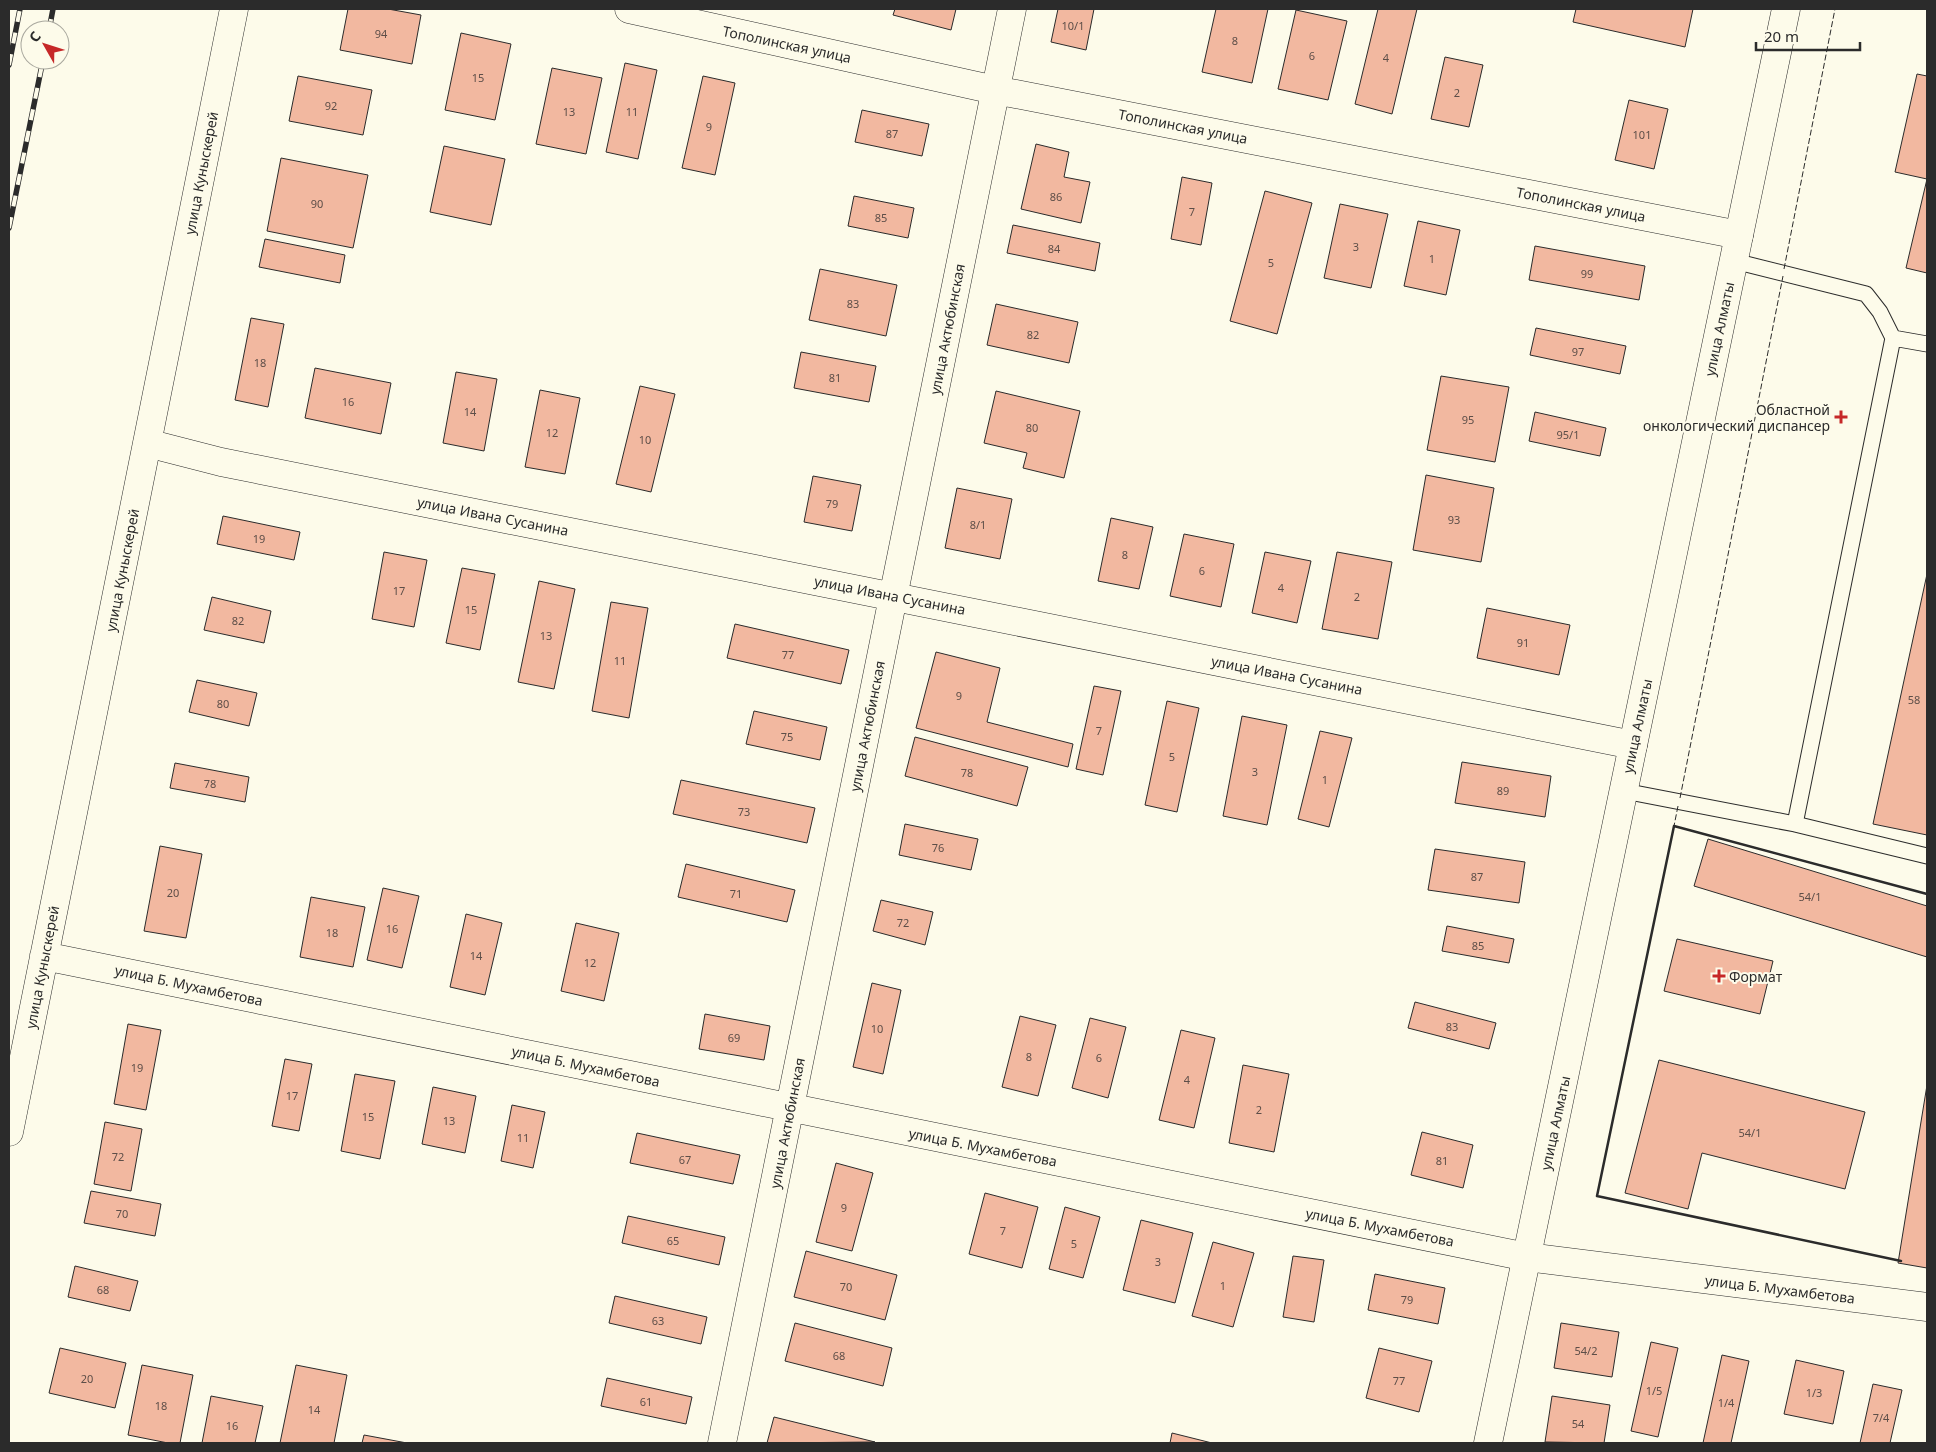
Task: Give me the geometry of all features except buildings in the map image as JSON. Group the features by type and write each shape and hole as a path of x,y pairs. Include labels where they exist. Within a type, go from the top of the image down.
{"street":[{"name":"улица Куныскерей","path":"9,1132 234,9"},
{"name":"Тополинская улица","path":"629,9 995,90 1739,235"},
{"name":"улица Актюбинская","path":"722,1443 1012,9"},
{"name":"улица Алматы","path":"1488,1443 1786,9"},
{"name":"улица Ивана Сусанина","path":"147,443 231,464 893,595 1633,745"},
{"name":"улица Б. Мухамбетова","path":"44,956 1527,1257 1927,1307"}],"lane":[{"path":"1734,261 1866,294 1880,312 1893,338 1795,824"},
{"path":"1893,338 1927,344"},
{"path":"1624,791 1795,824 1927,856"}],"railway":[{"path":"9,65 20,9"},
{"path":"51,20 53,9"},
{"path":"9,228 41,70"}],"fence":[{"path":"1784,269 1835,9"},
{"path":"1680,798 1783,276"},
{"path":"1678,806 1674,826 1927,894"}],"wall":[{"path":"1901,1261 1597,1196 1674,826 1927,894"}],"place":[{"name":"Областной онкологический диспансер","path":"1841,417"},
{"name":"Формат","path":"1719,976"}]}
